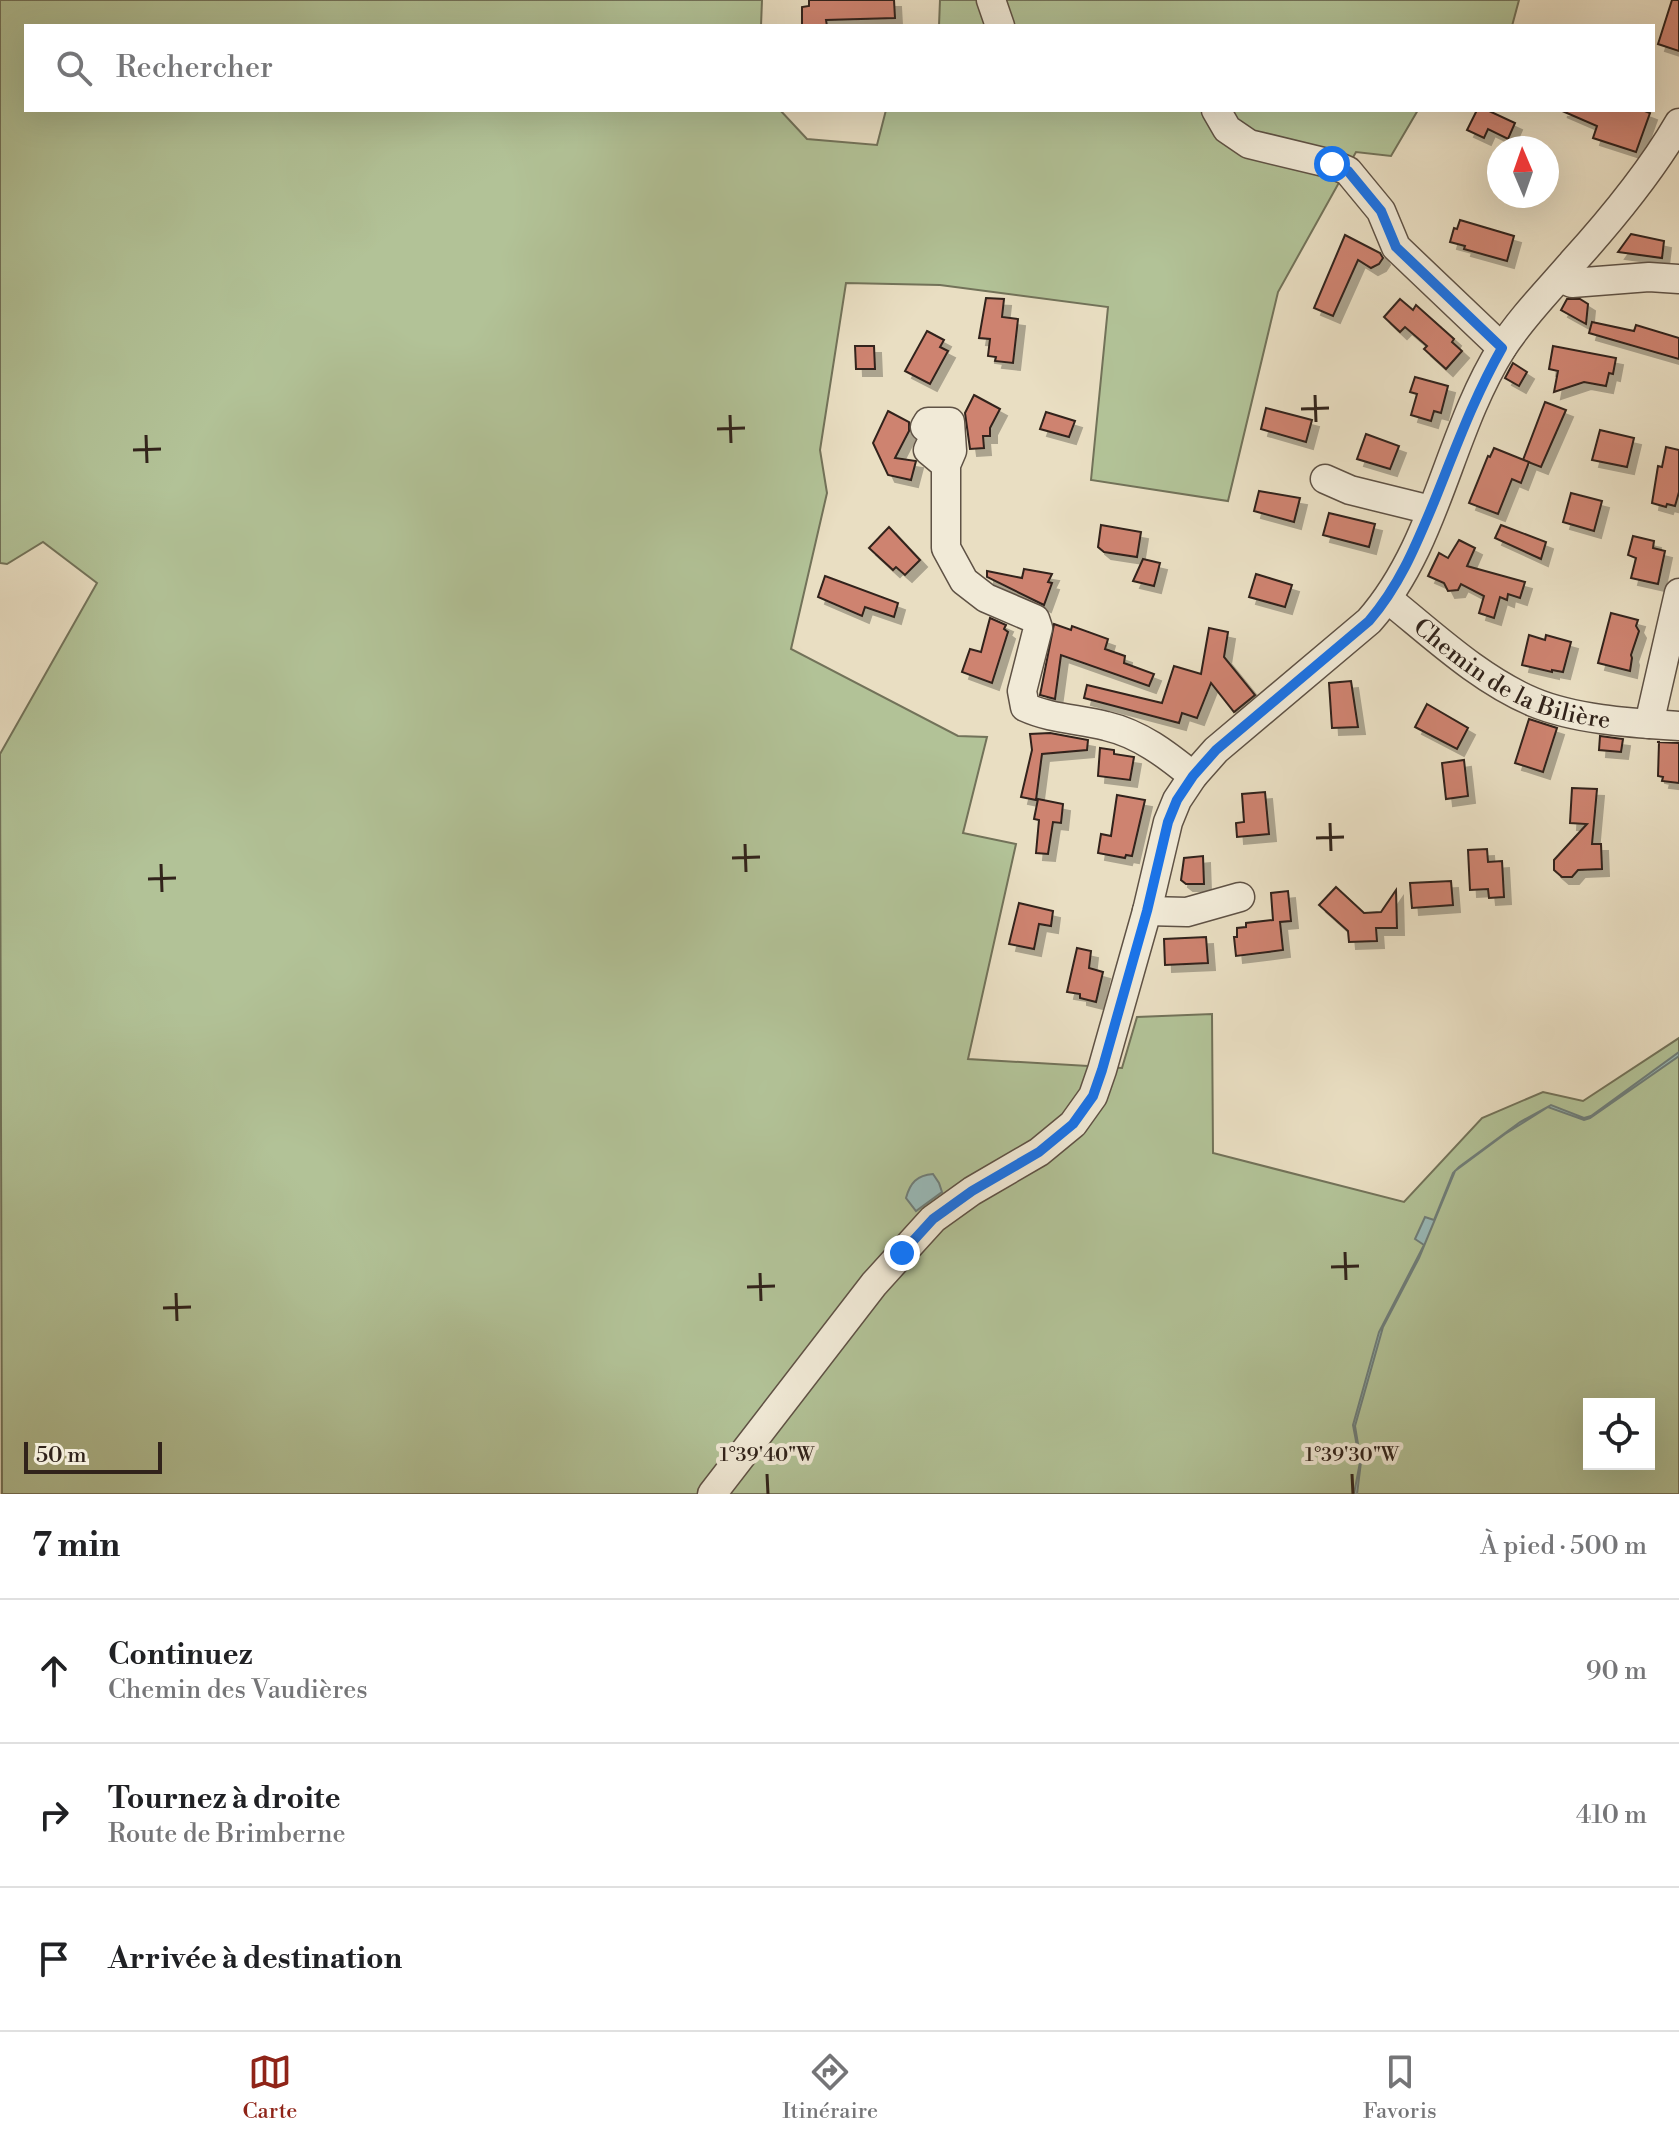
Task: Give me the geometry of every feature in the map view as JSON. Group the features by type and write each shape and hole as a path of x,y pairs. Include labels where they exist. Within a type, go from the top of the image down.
{"street":[{"path":"991,0 999,24"},
{"path":"1217,112 1227,129 1249,144 1332,164 1348,171 1381,211 1396,247 1502,348"},
{"path":"712,1494 874,1284 933,1219 972,1191 1039,1152 1073,1124 1093,1096 1147,911 1168,822 1177,800 1216,750 1369,621 1388,599 1406,568 1481,386 1502,348 1522,319 1597,235 1679,123"},
{"path":"1560,278 1572,283 1649,277 1679,279"},
{"path":"946,465 946,548 964,581 986,598 1035,619 1038,628 1022,691 1025,707 1041,714 1108,726 1151,743 1193,776"},
{"path":"1325,479 1350,490 1431,510"},
{"name":"Chemin de la Bilière","path":"1649,724 1679,593"},
{"name":"Chemin de la Bilière","path":"1388,599 1486,677 1535,703 1611,721 1679,726"},
{"path":"1147,911 1187,912 1240,897"}],"green space":[{"path":"0,0 762,0 761,24 24,24 24,112 782,112 807,139 877,145 885,112 1417,112 1391,156 1356,152 1278,292 1228,501 1091,480 1108,307 940,285 846,283 820,450 827,493 791,649 958,736 987,737 963,833 1016,844 968,1059 1122,1068 1137,1017 1212,1014 1213,1153 1404,1202 1482,1118 1543,1092 1583,1101 1679,1038 1679,1494 2,1494 0,754 97,583 43,542 7,564 0,563"},
{"path":"940,0 1519,0 1513,24 939,24"}],"water":[{"path":"1679,1052 1679,1056 1590,1118 1584,1120 1548,1107 1455,1171 1520,1122 1551,1105 1584,1118 1591,1116"},
{"path":"1455,1171 1419,1258 1383,1327 1355,1426 1361,1462 1357,1494 1354,1494 1360,1462 1353,1425 1379,1332 1424,1245 1415,1239 1425,1217 1434,1220"},
{"path":"933,1174 942,1192 916,1211 906,1198 910,1188 918,1178"}],"building":[{"path":"809,0 894,0 895,18 826,20 827,24 802,24 802,7 809,6"},
{"path":"1672,0 1679,0 1679,51 1658,44"},
{"path":"1476,112 1491,112 1515,123 1509,136 1488,129 1484,138 1467,130"},
{"path":"1565,112 1650,113 1636,152 1593,138 1597,126"},
{"path":"1460,220 1514,236 1507,261 1450,242"},
{"path":"1631,234 1664,241 1662,258 1618,252"},
{"path":"1345,235 1380,253 1383,258 1371,268 1358,260 1333,316 1314,308"},
{"path":"986,298 1004,299 1002,317 1018,319 1013,363 995,361 996,357 988,356 990,339 979,338"},
{"path":"1400,299 1413,310 1416,305 1454,339 1452,342 1462,351 1446,369 1424,349 1427,346 1405,327 1400,332 1384,317"},
{"path":"1567,299 1580,299 1588,304 1586,324 1561,310"},
{"path":"1592,322 1634,331 1636,325 1679,338 1679,359 1589,333"},
{"path":"927,331 944,340 940,347 948,351 930,384 905,371"},
{"path":"855,346 874,346 875,369 856,369"},
{"path":"1553,346 1616,358 1613,374 1609,373 1606,386 1584,382 1554,392 1558,371 1549,369"},
{"path":"1513,363 1527,372 1519,386 1505,378"},
{"path":"1415,377 1448,386 1441,413 1434,411 1431,421 1411,415 1417,394 1410,392"},
{"path":"974,395 1000,409 990,428 990,436 983,436 984,448 970,449 965,413"},
{"path":"1545,402 1566,410 1541,467 1523,460"},
{"path":"1266,408 1312,420 1306,442 1261,429"},
{"path":"888,411 909,422 909,431 895,458 916,461 911,480 888,475 873,443"},
{"path":"1046,412 1075,421 1069,437 1040,429"},
{"path":"1600,430 1634,438 1627,467 1592,460"},
{"path":"1366,434 1399,446 1390,469 1357,459"},
{"path":"1666,447 1679,450 1679,492 1675,506 1667,504 1666,507 1652,503 1658,466 1662,467"},
{"path":"1494,448 1529,462 1521,483 1512,479 1498,514 1469,503"},
{"path":"1259,491 1300,498 1294,522 1254,511"},
{"path":"1571,493 1602,501 1594,531 1563,522"},
{"path":"1329,513 1375,524 1369,547 1323,535"},
{"path":"1101,525 1141,532 1137,557 1104,552 1098,547"},
{"path":"1501,525 1546,542 1541,559 1495,538"},
{"path":"889,527 920,560 905,575 896,567 893,570 869,548"},
{"path":"1633,536 1654,541 1653,548 1665,551 1658,584 1631,578 1636,558 1628,555"},
{"path":"1459,540 1475,548 1467,566 1525,582 1520,598 1508,594 1507,600 1500,597 1494,618 1479,613 1484,596 1461,584 1458,590 1448,591 1444,583 1428,576 1439,553 1448,558"},
{"path":"1143,559 1160,563 1154,586 1133,581"},
{"path":"1024,569 1052,574 1044,605 987,577 987,571 1022,578"},
{"path":"1256,574 1292,585 1285,607 1249,597"},
{"path":"825,576 898,603 894,617 865,607 862,616 818,597"},
{"path":"1611,613 1638,620 1636,626 1639,631 1631,655 1630,671 1598,663"},
{"path":"990,618 1006,625 1004,629 1008,632 992,683 962,672 970,649 981,652"},
{"path":"1054,624 1071,630 1072,626 1108,639 1105,649 1125,656 1124,663 1154,674 1149,686 1061,655 1055,699 1040,695"},
{"path":"1209,628 1228,632 1224,657 1255,695 1234,712 1211,683 1197,718 1182,713 1179,723 1084,698 1087,685 1162,703 1174,666 1201,674"},
{"path":"1529,635 1545,640 1546,635 1571,642 1563,672 1522,665"},
{"path":"1351,681 1358,727 1332,728 1329,683"},
{"path":"1427,704 1468,728 1457,749 1415,727"},
{"path":"1529,719 1557,728 1543,772 1515,763"},
{"path":"1050,733 1088,740 1087,750 1042,754 1036,800 1021,797 1032,750 1030,734"},
{"path":"1600,736 1623,739 1621,752 1599,750"},
{"path":"1659,742 1679,743 1679,783 1662,781 1663,777 1658,776"},
{"path":"1100,748 1134,757 1130,780 1098,776"},
{"path":"1464,760 1468,796 1446,799 1442,763"},
{"path":"1572,788 1597,789 1592,844 1601,844 1602,869 1578,870 1572,877 1562,877 1554,870 1554,860 1587,824 1570,823"},
{"path":"1265,792 1269,834 1237,837 1236,823 1244,822 1242,794"},
{"path":"1117,795 1145,800 1132,856 1126,855 1125,858 1098,853 1101,834 1111,836"},
{"path":"1038,799 1063,804 1061,823 1053,822 1048,854 1036,853 1039,820 1034,819"},
{"path":"1487,849 1488,862 1502,861 1504,897 1489,898 1488,889 1470,890 1468,850"},
{"path":"1203,856 1204,884 1186,884 1181,880 1184,858"},
{"path":"1451,881 1453,905 1412,908 1410,883"},
{"path":"1336,887 1364,913 1381,912 1396,890 1397,928 1376,928 1377,941 1349,942 1348,931 1319,905"},
{"path":"1288,891 1291,921 1280,922 1283,950 1236,956 1234,937 1237,937 1237,928 1246,927 1246,923 1273,920 1271,893"},
{"path":"1019,903 1053,911 1051,926 1039,924 1034,949 1009,944"},
{"path":"1206,937 1208,963 1165,965 1164,939"},
{"path":"1077,948 1091,951 1089,968 1103,972 1096,1002 1067,992"}],"route":[{"path":"902,1253 933,1219 972,1191 1039,1152 1073,1124 1093,1096 1147,911 1168,822 1177,800 1216,750 1369,621 1388,599 1406,568 1481,386 1502,348 1396,247 1381,211 1348,171 1332,164"}]}
